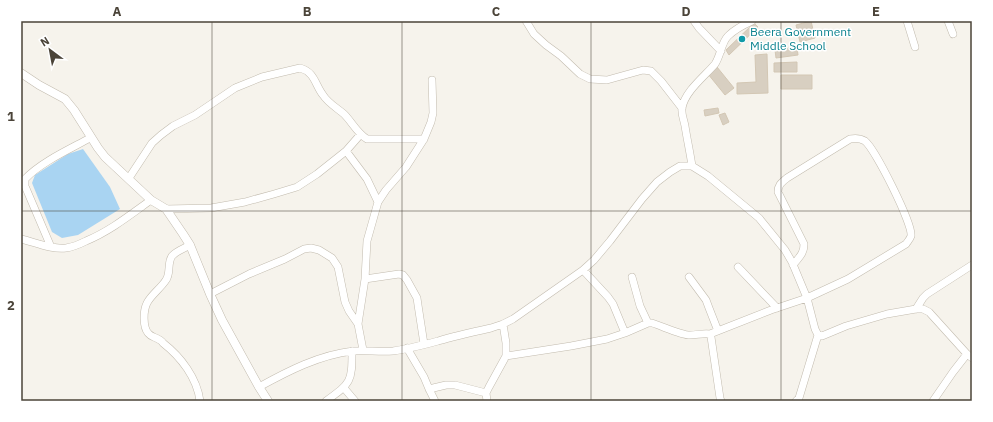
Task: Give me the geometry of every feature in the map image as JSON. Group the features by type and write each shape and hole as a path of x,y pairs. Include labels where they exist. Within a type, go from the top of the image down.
{"street":[{"path":"526,21 534,34 580,74 590,79 607,80 643,70 651,71 661,81 682,108"},
{"path":"694,21 721,51"},
{"path":"692,166 682,115 682,108 686,98 692,88 716,63 723,42 739,28 752,21"},
{"path":"907,21 915,47"},
{"path":"948,21 953,34"},
{"path":"129,178 152,143 172,126 195,115 235,88 262,77 300,68 309,72 323,96 343,114 360,135 367,139 424,139"},
{"path":"21,73 65,99 84,126 90,138 105,157 151,200 166,209 190,245 222,320 268,401"},
{"path":"358,324 365,279 367,241 378,202 386,190 406,168 424,139 433,113 432,80"},
{"path":"166,209 211,208 244,202 297,187 317,174 346,151 360,135"},
{"path":"51,247 25,186 25,179 32,172 43,165 90,138"},
{"path":"506,356 571,346 608,338 625,333 648,322 683,334 710,334 807,298 848,279 906,244 911,235 908,220 888,177 872,150 864,141 853,138 850,139 786,178 778,187 778,192 804,244 802,254 793,265"},
{"path":"346,151 367,179 378,202"},
{"path":"259,387 285,373 335,354 364,350 392,351 491,328 513,319 583,270 594,260 657,182 680,166 692,166 708,176 759,218 785,250 793,265 807,298 818,335 799,400"},
{"path":"21,238 51,247 66,248 77,245 102,235 151,200"},
{"path":"190,245 171,257 167,279 147,302 144,311 144,323 148,333 158,338 186,366 199,391 200,401"},
{"path":"210,294 304,249 311,248 319,250 332,258 338,267 345,302 358,324 364,350"},
{"path":"916,309 927,294 972,265"},
{"path":"738,267 777,308"},
{"path":"583,270 613,304 625,333"},
{"path":"365,279 399,274 403,275 417,298 424,344"},
{"path":"632,277 640,306 648,322"},
{"path":"689,277 706,300 718,331"},
{"path":"818,335 822,336 846,326 887,314 916,309 923,309 929,312 970,356 953,372 933,401"},
{"path":"429,389 446,385 455,385 487,397 488,387 506,356 506,343 503,324"},
{"path":"710,334 720,398 722,401"},
{"path":"407,348 424,377 435,401"},
{"path":"326,401 344,388 349,382 352,368 352,351"},
{"path":"344,388 354,401"}],"water":[{"path":"83,149 110,187 120,209 78,235 62,238 52,232 32,183 35,175 68,154"}],"building":[{"path":"811,21 815,38 800,42 796,25"},
{"name":"Beera Government Middle School","path":"754,23 758,27 729,55 726,50"},
{"path":"797,47 798,55 776,58 775,50"},
{"path":"767,54 768,93 737,94 737,83 756,82 755,55"},
{"path":"797,62 797,72 774,72 774,63"},
{"path":"717,67 734,88 725,95 708,74"},
{"path":"781,75 812,75 812,89 781,89"},
{"path":"718,108 719,113 705,116 704,110"},
{"path":"725,113 729,122 723,125 719,115"}],"place":[{"name":"Beera Government Middle School","path":"742,39"}]}
